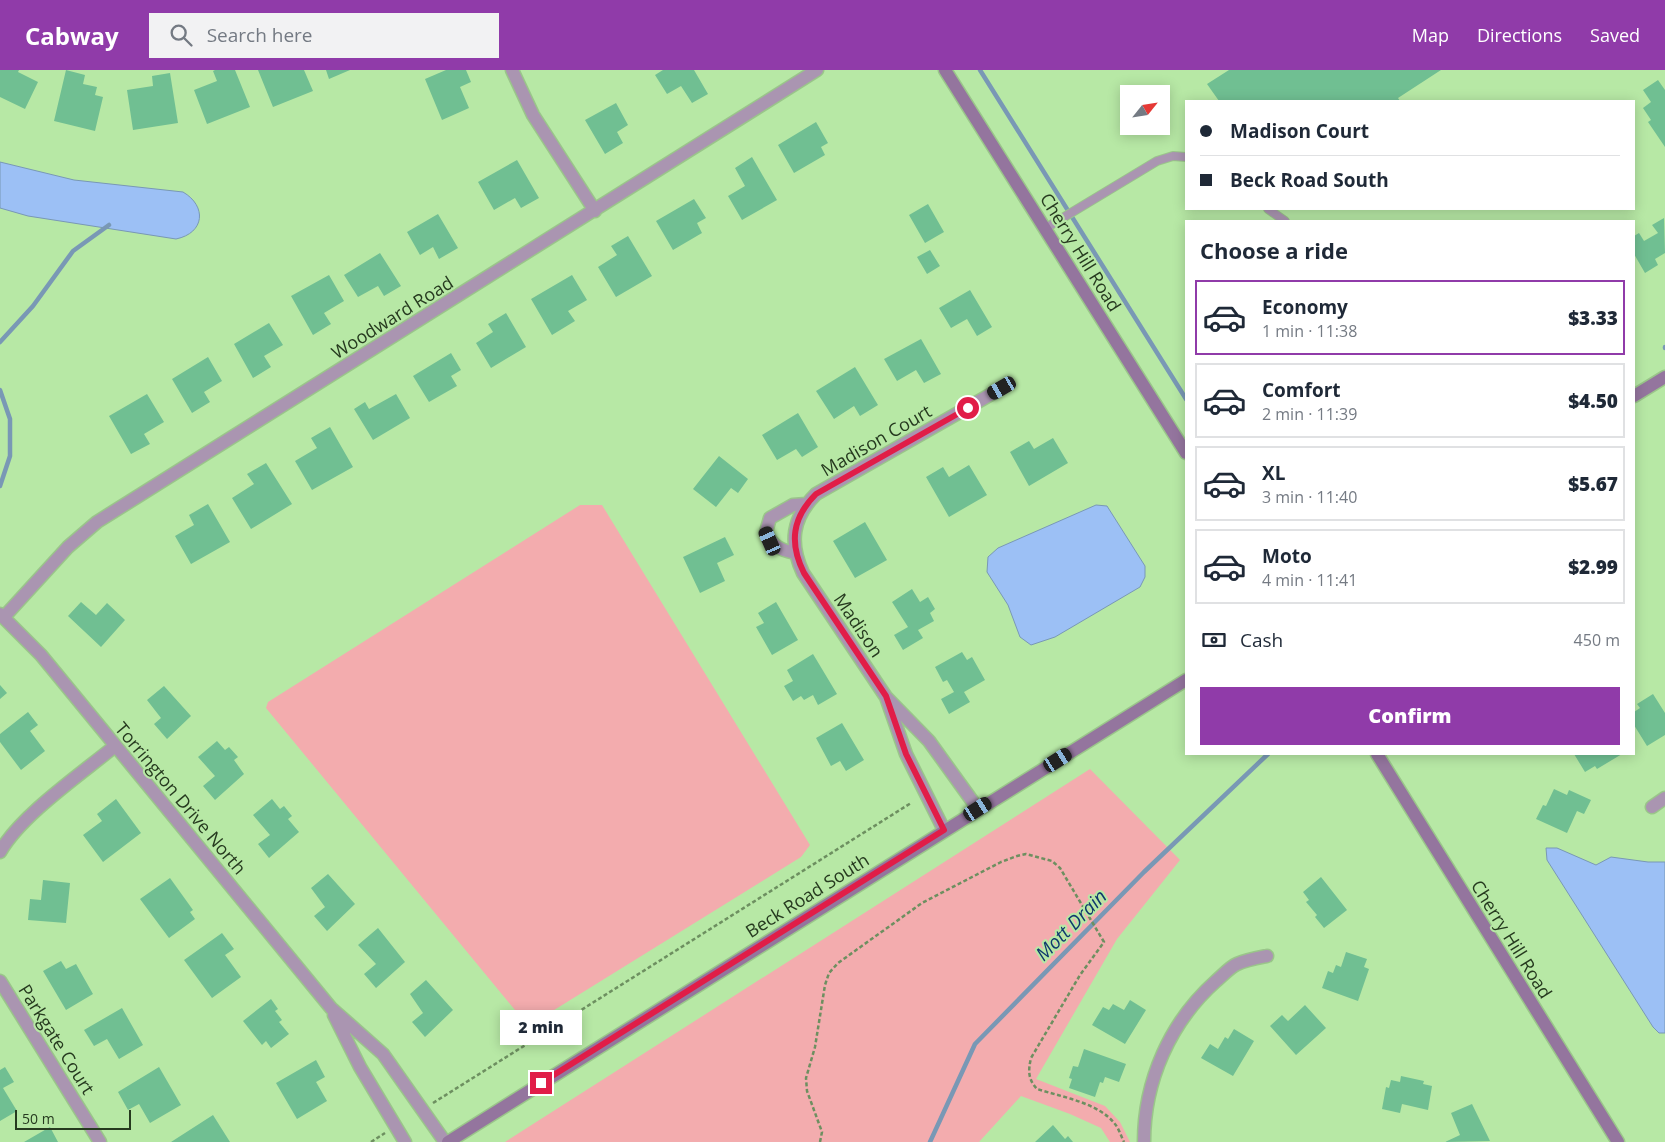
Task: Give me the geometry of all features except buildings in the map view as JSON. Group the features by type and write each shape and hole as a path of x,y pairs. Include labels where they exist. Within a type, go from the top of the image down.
{"main road":[{"name":"Cherry Hill Road","path":"945,70 1185,451"},
{"path":"1635,395 1665,377"},
{"name":"Beck Road South","path":"447,1142 1185,681"},
{"name":"Cherry Hill Road","path":"1378,755 1618,1142"}],"street":[{"path":"512,70 533,115 595,211"},
{"name":"Woodward Road","path":"2,616 68,547 97,522 818,70"},
{"name":"Madison Court","path":"804,573 795,554 794,530 799,514 816,494 1002,388"},
{"path":"795,554 779,549 770,541 766,532 770,518 793,505 806,504"},
{"name":"Madison","path":"804,573 886,696 930,741 978,809"},
{"name":"Torrington Drive North","path":"2,616 41,655 331,1008 383,1054 447,1142"},
{"name":"Madison","path":"886,696 906,754 944,830"},
{"path":"0,852 12,834 27,820 115,746"},
{"path":"1652,807 1665,798"},
{"path":"1144,1142 1148,1100 1156,1070 1169,1041 1182,1020 1208,989 1236,964 1267,956"},
{"name":"Parkgate Court","path":"0,981 100,1142"},
{"name":"Torrington Drive North","path":"331,1008 360,1067 405,1142"}],"lane":[{"path":"1046,228 1157,161 1174,156 1185,157"},
{"path":"1270,210 1284,220"}],"path":[{"path":"432,1104 912,803"},
{"path":"820,1142 822,1132 807,1091 806,1078 815,1047 825,985 829,973 838,963 922,903 1017,856 1038,856 1052,861 1060,868 1104,942 1080,974 1031,1058 1028,1069 1030,1082 1037,1089 1095,1109 1107,1116 1116,1125 1124,1142"},
{"path":"371,1142 391,1129"}],"shaded area":[{"path":"580,505 602,505 810,845 801,857 538,1020 528,1020 515,1010 266,708 268,702"},
{"path":"1090,769 1180,860 1117,939 1036,1079 1105,1106 1120,1122 1130,1142 1110,1142 1101,1128 1021,1096 979,1142 505,1142"}],"water":[{"path":"0,162 74,180 183,192 191,198 199,211 197,225 186,236 176,239 28,216 0,208"},
{"path":"1096,505 1107,506 1145,566 1145,577 1140,587 1055,637 1031,645 1020,637 1008,605 987,572 988,557 998,548"},
{"path":"1546,848 1557,848 1596,865 1611,857 1648,862 1665,862 1665,1033 1659,1033 1653,1027 1547,860"}],"waterway":[{"path":"980,70 1185,397"},
{"path":"0,342 33,306 73,251 109,225"},
{"path":"0,390 10,419 10,456 0,486"},
{"name":"Mott Drain","path":"930,1142 975,1044 1144,872 1267,755"}],"route":[{"path":"541,1083 944,830 906,754 886,696 804,573 796,558 793,543 794,530 799,514 816,494 968,408"}]}
